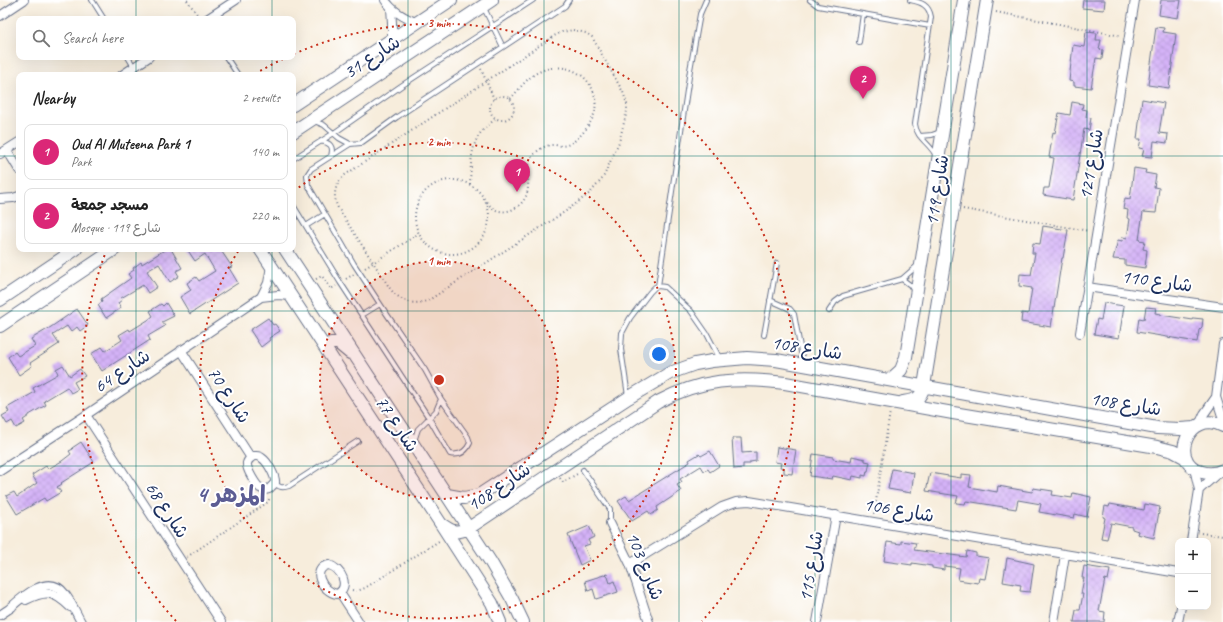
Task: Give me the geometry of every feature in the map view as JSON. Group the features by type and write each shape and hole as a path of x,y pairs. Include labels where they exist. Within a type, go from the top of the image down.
{"street":[{"path":"0,16 24,0"},
{"path":"212,16 236,0"},
{"path":"385,0 391,8 405,18 418,23"},
{"name":"شارع 31","path":"296,103 452,0"},
{"name":"شارع 119","path":"890,380 901,370 905,362 939,161 964,0"},
{"name":"شارع 121","path":"1080,333 1135,0"},
{"name":"شارع 31","path":"296,130 488,3"},
{"name":"شارع 119","path":"924,386 985,7"},
{"path":"391,8 392,40"},
{"path":"126,72 144,60"},
{"path":"16,144 3,152 16,167"},
{"path":"933,196 934,240 939,244 943,243 948,238"},
{"path":"0,199 16,197"},
{"path":"0,300 72,252"},
{"path":"0,326 111,252"},
{"name":"شارع 77","path":"262,252 449,536 492,603 500,622"},
{"name":"شارع 77","path":"287,252 469,528 502,580 523,622"},
{"path":"261,297 268,283 271,266"},
{"name":"شارع 110","path":"1087,287 1223,307"},
{"name":"شارع 64","path":"0,471 261,297 278,295 291,296"},
{"path":"325,347 331,343 341,344 363,367"},
{"path":"1223,344 1216,397 1223,419"},
{"name":"شارع 70","path":"181,350 251,458"},
{"name":"شارع 108","path":"447,495 464,498 479,495 593,420 670,373 695,364 720,360 761,358 1157,428 1180,429 1210,422 1223,426"},
{"name":"شارع 108","path":"469,528 647,409 669,396 693,386 723,380 778,382 895,403 1157,446 1173,451 1186,458"},
{"path":"895,403 917,399 921,395 924,386"},
{"path":"1216,397 1197,426 1186,438 1184,445 1186,458 1194,468 1210,474 1222,470"},
{"name":"شارع 68","path":"86,414 221,622"},
{"path":"589,448 581,443 580,437 593,420"},
{"path":"259,456 264,459 275,477 273,486 263,490 258,486 247,468 248,461 251,458 259,456"},
{"path":"1191,538 1199,490 1194,468"},
{"path":"1199,490 1222,470"},
{"name":"شارع 106","path":"630,564 722,507 736,502 757,501 1065,555 1175,573"},
{"name":"شارع 115","path":"817,622 836,515"},
{"name":"شارع 103","path":"610,523 630,564 649,622"},
{"path":"441,524 454,532 460,532 469,528"},
{"path":"1054,622 1065,555"},
{"path":"329,565 341,573 343,584 340,593 335,594 324,587 320,579 320,571 322,568 329,565"},
{"path":"0,615 35,595 48,593 59,597 75,612 81,622"},
{"path":"340,593 359,622"},
{"path":"1178,622 1180,610"}],"lane":[{"path":"92,0 102,16"},
{"path":"296,157 334,133 401,86 533,0"},
{"path":"296,210 429,418 450,454 461,454 467,450 470,443 468,437 354,264 308,185 307,176 311,169 350,144 360,143 566,6 569,0"},
{"path":"658,286 690,70 700,14 706,0"},
{"path":"810,0 818,6 930,26"},
{"path":"910,0 922,3 928,9 931,17 915,124 917,133 933,149 939,161"},
{"path":"488,3 494,26 503,47"},
{"path":"859,42 863,14"},
{"path":"130,60 134,67"},
{"path":"228,60 236,72"},
{"path":"311,120 324,125 339,138 350,144"},
{"path":"919,136 932,135 944,130"},
{"path":"321,141 328,143 331,146 331,156"},
{"path":"306,226 325,214"},
{"path":"829,311 835,302 843,296 902,279 914,269 923,258"},
{"path":"764,335 777,263"},
{"path":"902,279 913,289 916,298"},
{"path":"628,398 621,349 622,333 625,325 652,289 658,286 668,289 691,311 707,334 720,360"},
{"path":"770,300 790,309 794,314 804,365"},
{"path":"362,315 380,304"},
{"path":"414,446 416,433 436,411 441,398"},
{"path":"273,486 289,486 358,441"},
{"path":"583,470 610,509 610,523"}],"path":[{"path":"188,0 198,16"},
{"path":"985,7 1128,38"},
{"path":"573,30 589,34 592,36 626,98 626,111 619,142 603,178 590,193 566,211 429,300 410,303 401,298 392,290 338,208 335,200 335,190 340,179 345,175 485,81 562,32 573,30"},
{"path":"479,64 494,99"},
{"path":"487,202 490,215 488,227 483,239 474,247 462,253 449,254 437,251 426,244 419,233 415,222 419,199 426,190 442,181 459,180 470,184 480,192 492,209 500,212 510,210 518,206 525,199 527,193 528,168 535,153 549,145 562,146 574,142 591,123 596,109 594,92 589,82 577,72 561,68 549,68 538,72 532,76 510,99"},
{"path":"500,96 505,96 510,99 514,106 513,112 509,118 502,120 496,118 491,113 490,105 494,99 500,96"},
{"path":"470,184 471,159 475,144 481,132 496,118"},
{"path":"952,208 1096,232"},
{"path":"873,521 895,403"},
{"path":"181,561 268,502 273,486"},
{"path":"1192,532 1223,536"},
{"path":"343,584 352,590 361,590 449,536"}],"building":[{"path":"1083,0 1105,0 1104,10 1082,8"},
{"path":"1161,0 1181,0 1178,18 1159,15"},
{"path":"1156,27 1164,28 1163,32 1176,34 1169,88 1148,85"},
{"path":"1086,32 1097,33 1096,40 1101,40 1099,49 1103,50 1102,59 1096,58 1091,88 1074,86 1074,82 1069,81 1073,45 1084,47"},
{"path":"1142,99 1164,103 1159,133 1168,134 1167,143 1154,141 1152,157 1142,156 1144,149 1139,148 1141,139 1137,139"},
{"path":"1072,102 1083,104 1082,109 1087,110 1086,117 1091,118 1089,130 1084,129 1073,200 1043,195 1044,188 1049,188 1054,158 1049,157 1053,132 1055,133 1059,113 1070,115"},
{"path":"1134,168 1146,170 1145,173 1156,175 1154,187 1159,188 1156,213 1143,212 1139,240 1145,241 1143,249 1147,250 1145,268 1125,265 1125,260 1113,259 1118,240 1122,241 1123,237 1127,238 1130,219 1127,218 1128,210 1123,209 1125,198 1130,199"},
{"path":"1043,226 1068,230 1051,327 1021,322 1022,313 1028,314 1032,288 1019,286 1020,274 1031,275 1035,253 1032,253 1033,243 1040,244"},
{"path":"161,252 173,252 182,268 176,271 179,276 170,282 159,264 147,271 157,287 148,293 143,285 121,298 122,300 118,303 121,308 106,318 98,305 102,302 101,299 131,278 128,274 141,262 142,264"},
{"path":"189,252 222,252 232,267 229,268 238,283 190,314 180,297 191,290 187,283 196,277 199,281 215,271 205,254 195,261"},
{"path":"166,303 174,316 162,322 165,326 148,336 150,340 102,371 91,354 102,347 105,351 122,340 119,335 129,329 130,331 148,320 153,316 150,311 161,304 163,306"},
{"path":"1104,303 1124,306 1119,338 1094,334 1097,319 1101,320"},
{"path":"1146,307 1156,308 1155,313 1161,315 1193,320 1193,318 1203,319 1197,342 1137,332 1139,318 1144,319"},
{"path":"77,309 88,325 80,331 77,327 71,332 67,326 53,335 59,344 30,363 32,366 19,375 8,357 15,352 18,356 35,346 31,339"},
{"path":"268,318 280,331 269,338 270,340 261,347 250,330"},
{"path":"63,365 70,376 80,369 85,376 74,382 78,389 71,393 67,387 44,401 46,405 29,415 23,420 25,423 16,428 12,421 7,424 2,416 9,412 7,408 35,392 33,388 58,374 56,369"},
{"path":"732,438 741,438 742,453 756,452 756,461 750,462 750,464 743,464 743,468 734,469"},
{"path":"81,442 94,462 61,483 62,484 57,487 61,492 46,501 44,498 17,514 6,496 14,492 17,497 37,483 32,475 46,466 48,469 62,461 71,454 69,451 73,449 72,448"},
{"path":"777,447 796,450 792,474 784,473 784,468 780,467 781,463 775,462"},
{"path":"710,451 719,466 710,472 708,469 704,471 701,466 680,479 682,482 677,485 681,491 657,507 658,510 651,515 648,511 632,521 618,501 626,496 629,500 690,462 689,460 699,454 701,456"},
{"path":"813,454 851,462 852,456 865,459 865,461 870,462 868,471 866,476 862,475 862,478 853,476 852,480 833,476 832,479 810,476"},
{"path":"892,469 914,473 911,493 888,489"},
{"path":"930,473 961,478 961,474 971,475 969,487 997,492 998,486 1032,492 1033,488 1053,491 1052,495 1072,498 1073,493 1091,497 1087,517 1075,514 1074,518 1039,512 1041,504 1018,500 1016,509 966,501 965,504 956,503 958,496 926,491"},
{"path":"1110,504 1144,510 1145,504 1160,507 1154,538 1137,534 1138,531 1132,529 1132,527 1111,523 1107,539 1101,538 1105,518 1103,517 1105,506 1109,507"},
{"path":"589,526 594,537 588,540 590,544 584,546 590,560 580,565 568,535"},
{"path":"901,541 916,543 914,550 966,557 967,551 976,553 976,556 989,558 985,579 979,578 978,583 958,580 960,568 944,566 944,570 932,568 932,566 912,563 912,565 884,561 887,542 901,544"},
{"path":"1007,558 1034,564 1030,592 1020,591 1021,585 1003,582"},
{"path":"1084,566 1110,570 1108,580 1105,579 1099,611 1105,612 1104,622 1074,622 1076,610 1080,610 1083,594 1081,594 1084,578 1082,578"},
{"path":"607,574 610,583 614,581 618,592 596,599 593,589 588,591 585,581"}],"place":[{"name":"مسجد جمعة","path":"863,99"},
{"name":"Oud Al Muteena Park 1","path":"517,192"}],"district":[{"name":"المزهر 4","path":"231,494"}]}
